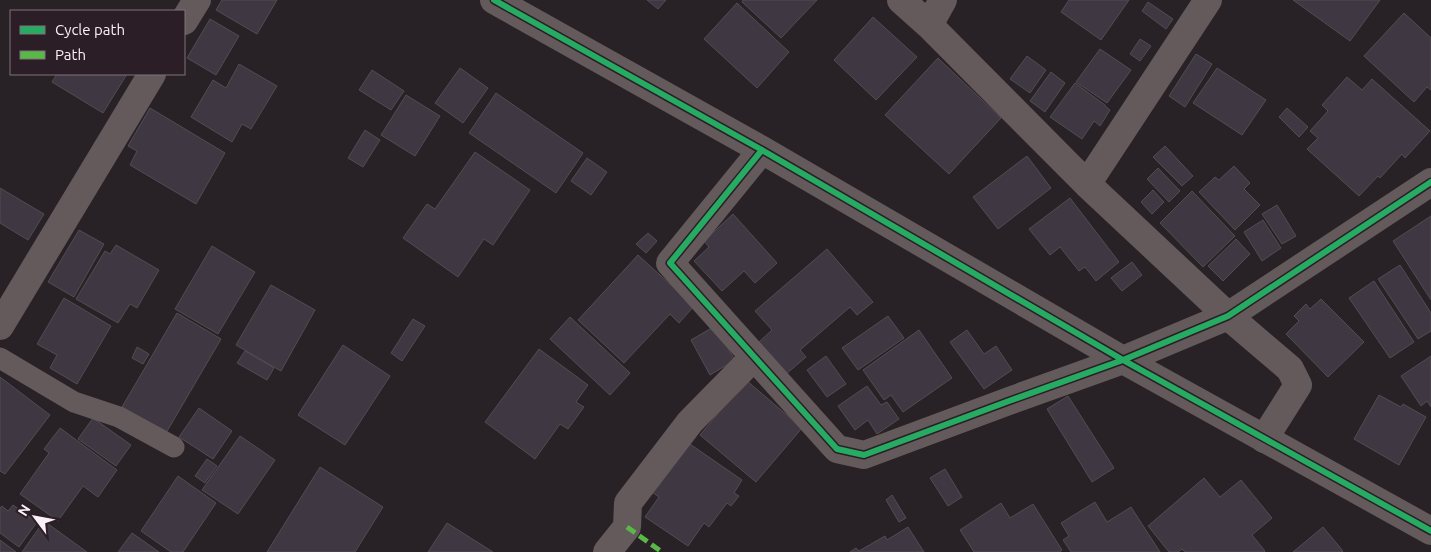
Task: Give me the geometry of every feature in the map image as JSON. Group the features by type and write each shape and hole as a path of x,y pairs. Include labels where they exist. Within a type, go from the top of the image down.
{"street":[{"path":"185,19 197,0"},
{"path":"494,0 762,150 1123,360 1431,532"},
{"path":"901,0 929,25 1087,184 1228,316 1290,369 1298,385 1264,439"},
{"path":"929,25 943,0"},
{"path":"1087,184 1208,0"},
{"path":"0,326 151,75"},
{"path":"762,150 670,263 837,449 864,455 1123,360 1228,316 1431,182"},
{"path":"607,552 626,527 628,503 690,422 754,357"}],"lane":[{"path":"0,358 74,402 119,417 174,447"}],"building":[{"path":"222,0 277,0 257,34 216,10"},
{"path":"647,0 666,0 658,9"},
{"path":"743,0 817,0 781,38 742,2"},
{"path":"1069,0 1129,0 1101,40 1061,12"},
{"path":"1293,0 1380,0 1350,41"},
{"path":"1148,2 1173,19 1166,29 1142,11"},
{"path":"737,3 789,52 757,88 704,39"},
{"path":"1404,13 1431,38 1431,90 1427,87 1414,102 1364,56"},
{"path":"873,17 917,57 876,100 834,60"},
{"path":"210,19 239,36 216,75 187,58"},
{"path":"1140,39 1151,46 1140,61 1130,54"},
{"path":"1100,49 1131,70 1107,103 1076,82"},
{"path":"1196,54 1212,64 1185,107 1169,96"},
{"path":"1027,56 1046,70 1030,93 1010,79"},
{"path":"938,58 1001,118 949,174 885,115"},
{"path":"239,64 277,86 251,129 242,124 232,142 191,117 213,80 226,88"},
{"path":"460,68 488,88 463,123 435,103"},
{"path":"1217,68 1266,100 1242,135 1193,103"},
{"path":"372,70 404,91 391,110 359,90"},
{"path":"1051,72 1065,83 1045,112 1030,101"},
{"path":"56,75 126,75 103,113 52,82"},
{"path":"1347,77 1362,90 1372,79 1430,131 1405,158 1402,154 1380,178 1378,176 1359,196 1307,149 1318,138 1310,131 1328,111 1322,105"},
{"path":"1075,83 1110,110 1100,126 1094,121 1082,139 1050,117"},
{"path":"496,93 583,153 556,193 469,133"},
{"path":"406,95 440,116 415,156 381,135"},
{"path":"150,108 225,153 196,204 130,165 137,151 128,146"},
{"path":"1287,108 1308,127 1299,137 1279,117"},
{"path":"365,130 380,140 363,167 348,158"},
{"path":"1165,146 1193,176 1182,186 1153,157"},
{"path":"475,152 530,190 493,245 484,239 458,277 403,238 427,204 435,209"},
{"path":"1027,156 1051,188 998,229 973,197"},
{"path":"587,158 607,172 591,195 571,181"},
{"path":"1234,166 1250,183 1244,189 1260,205 1235,230 1199,192 1215,177 1219,180"},
{"path":"1158,168 1180,191 1169,202 1147,179"},
{"path":"0,188 44,214 28,240 0,223"},
{"path":"1153,190 1164,202 1152,214 1141,202"},
{"path":"1192,191 1235,236 1203,267 1160,223"},
{"path":"1070,198 1119,262 1096,281 1085,267 1079,271 1060,247 1050,255 1029,229"},
{"path":"1277,205 1296,236 1282,244 1262,214"},
{"path":"733,214 777,263 755,283 744,271 722,291 694,261 709,247 704,241"},
{"path":"1431,216 1431,300 1393,241"},
{"path":"1263,220 1281,248 1262,261 1244,232"},
{"path":"79,230 104,244 74,297 48,282"},
{"path":"648,233 657,241 646,253 636,244"},
{"path":"1236,239 1250,254 1223,281 1208,266"},
{"path":"116,245 159,270 137,308 130,304 118,323 76,299 105,251 110,254"},
{"path":"212,246 255,272 218,334 175,309"},
{"path":"827,249 873,302 857,315 850,307 800,350 806,357 786,374 759,342 772,330 755,311"},
{"path":"638,255 694,306 679,323 670,314 624,363 578,320"},
{"path":"1132,262 1142,275 1122,291 1111,278"},
{"path":"1400,265 1431,313 1431,331 1418,339 1378,279"},
{"path":"1374,281 1414,342 1390,358 1349,298"},
{"path":"271,285 315,310 281,371 236,345"},
{"path":"64,298 111,326 77,384 50,368 57,355 37,344"},
{"path":"1321,299 1364,342 1328,377 1286,334 1299,321 1294,316 1306,304 1310,309"},
{"path":"177,313 221,339 166,433 122,407"},
{"path":"888,316 904,338 858,370 842,348"},
{"path":"570,317 630,373 610,395 550,339"},
{"path":"413,319 425,326 402,361 391,353"},
{"path":"715,326 735,360 710,375 691,340"},
{"path":"919,330 952,378 903,412 891,395 884,400 863,370"},
{"path":"967,330 984,354 996,346 1012,370 984,389 950,342"},
{"path":"343,345 390,376 345,445 298,415"},
{"path":"137,347 149,354 143,364 132,358"},
{"path":"539,349 588,385 576,402 584,407 568,429 560,424 535,459 485,422"},
{"path":"245,351 274,368 267,380 237,363"},
{"path":"826,356 846,384 827,397 807,370"},
{"path":"1431,356 1431,407 1427,401 1421,406 1401,376"},
{"path":"0,377 50,415 5,474 0,471"},
{"path":"746,380 802,428 756,482 700,435"},
{"path":"867,386 881,405 887,402 899,419 877,434 868,420 855,430 838,406"},
{"path":"1379,395 1401,407 1403,404 1426,417 1399,465 1354,439"},
{"path":"1068,396 1114,468 1092,482 1047,409"},
{"path":"199,408 232,431 213,459 179,437"},
{"path":"93,418 131,445 116,466 78,439"},
{"path":"60,428 117,470 98,497 83,486 58,521 20,494 49,453 44,449"},
{"path":"240,436 275,460 238,514 202,490"},
{"path":"687,442 742,480 734,493 739,496 731,506 727,503 709,527 704,523 688,546 645,517 659,497 652,492"},
{"path":"207,459 217,466 205,483 195,476"},
{"path":"320,467 383,507 355,552 267,552"},
{"path":"945,469 962,497 948,506 930,478"},
{"path":"178,476 216,503 183,552 171,552 141,531"},
{"path":"1204,478 1220,497 1241,480 1272,518 1252,535 1264,552 1185,552 1182,549 1178,552 1169,552 1148,526"},
{"path":"892,495 906,518 899,522 886,500"},
{"path":"1095,502 1107,522 1131,507 1160,552 1071,552 1063,540 1069,536 1061,523"},
{"path":"1001,503 1010,518 1033,504 1062,550 1060,552 974,552 960,530"},
{"path":"13,505 37,522 19,547 0,533 0,508 2,506 8,511"},
{"path":"44,521 87,552 22,552"},
{"path":"447,523 493,552 428,552"},
{"path":"908,527 924,552 850,552 856,548 859,551 885,536 887,540"},
{"path":"1323,527 1342,552 1293,552"},
{"path":"132,533 159,552 118,552"},
{"path":"0,540 16,552 0,552"}],"marked path":[{"path":"627,527 662,552"}],"cycle path":[{"path":"494,0 762,150 1123,360 1431,531"},
{"path":"762,150 670,263 837,449 864,455 1123,360 1228,316 1431,182"}]}
